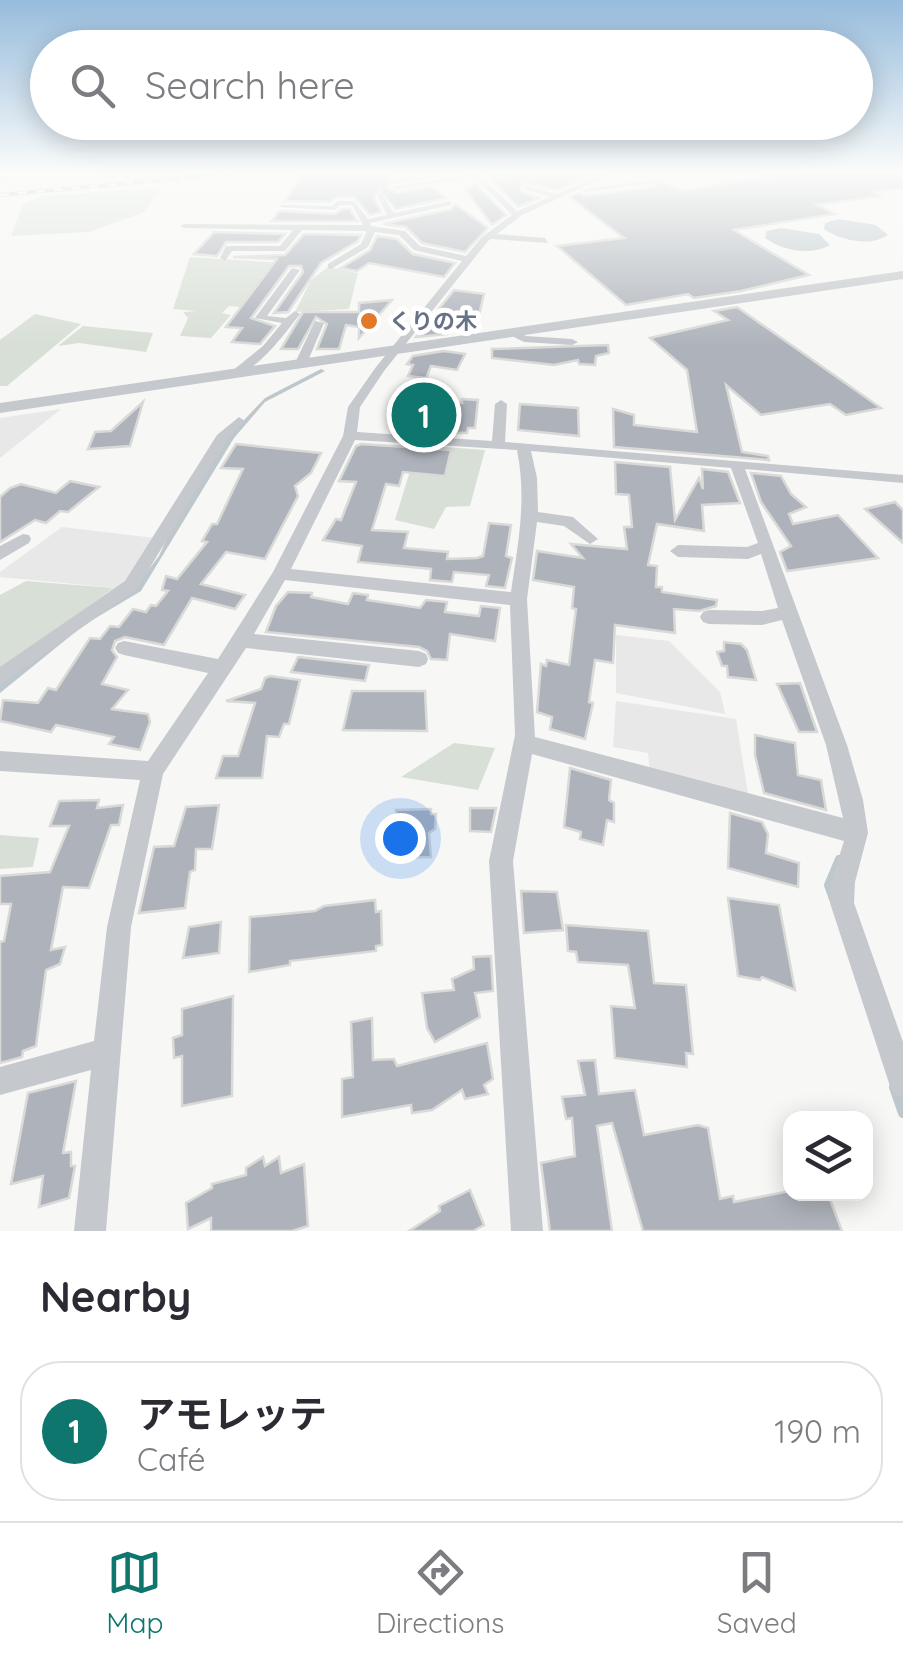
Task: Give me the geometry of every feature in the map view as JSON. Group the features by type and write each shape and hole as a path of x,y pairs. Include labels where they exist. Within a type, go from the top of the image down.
{"street":[{"path":"225,258 230,248 282,249 297,231"},
{"path":"331,266 364,245 367,231"},
{"path":"391,231 402,234 417,248 470,260"},
{"path":"90,1231 119,927 153,771 242,640 280,574 350,436 354,407 480,246 496,231"},
{"path":"490,236 545,241"},
{"path":"480,246 521,251"},
{"path":"236,373 267,348 292,318 260,318 295,270"},
{"path":"0,408 903,275"},
{"path":"301,363 319,323"},
{"path":"512,332 524,339 572,342"},
{"path":"498,445 501,404"},
{"path":"0,677 131,586 222,438 239,421"},
{"path":"350,436 523,446 903,479"},
{"path":"523,446 530,478 530,516 518,599 524,743 501,861 527,1231"},
{"path":"736,464 844,760 856,833 840,883 842,903 903,1083"},
{"path":"530,516 568,521 590,539"},
{"path":"0,554 23,539"},
{"path":"678,551 748,553 766,546"},
{"path":"280,574 518,599"},
{"path":"709,617 762,618 788,612"},
{"path":"242,640 419,659"},
{"path":"124,648 222,668"},
{"path":"524,743 856,833"},
{"path":"0,761 153,771"},
{"path":"0,1081 107,1052"}],"shaded area":[{"path":"13,231 91,231 89,232 11,236"},
{"path":"767,231 803,231 819,234 830,245 797,251 765,238"},
{"path":"829,231 884,231 888,235 873,241 839,237"},
{"path":"190,257 283,263 246,308 229,306 222,313 231,315 211,338 180,336 188,318 183,312 196,311 173,309"},
{"path":"328,267 358,273 349,309 295,312 311,280"},
{"path":"35,314 81,324 7,386 0,386 0,340"},
{"path":"83,326 153,333 146,352 79,343 58,346"},
{"path":"321,369 325,371 265,402 234,438 141,591 84,625 0,693 0,684 136,586 159,556 172,527 228,437 265,398"},
{"path":"61,409 0,458 0,418"},
{"path":"418,445 485,450 470,506 446,507 434,529 395,520"},
{"path":"62,527 155,538 126,585 116,588 0,577 0,572"},
{"path":"26,581 114,588 0,669 0,595"},
{"path":"616,635 669,641 720,692 725,714 616,693"},
{"path":"616,701 736,719 749,800 650,774 648,753 613,747"},
{"path":"454,743 495,748 478,790 401,777"},
{"path":"0,835 39,838 33,867 0,869"}],"building":[{"path":"410,231 485,231 465,252 422,243"},
{"path":"615,231 736,231 809,275 741,291 694,298 688,294 626,305 557,246 624,238"},
{"path":"214,232 285,234 278,242 226,242 217,256 194,254"},
{"path":"304,234 361,235 358,241 321,263 288,312 274,313 303,272 301,266 289,266 251,318 275,326 260,344 232,342 242,328 226,327 277,259 233,257 285,255"},
{"path":"377,236 397,239 413,254 455,263 444,277 369,263 357,271 341,268 370,250"},
{"path":"454,290 484,294 479,315 469,314 447,334 416,337"},
{"path":"392,300 359,338 359,327 346,325 339,349 317,349 327,324 316,317 298,349 281,349 303,312 359,312 359,303"},
{"path":"737,307 881,408 846,415 830,404 761,415 726,385 742,452 768,456 769,460 614,447 613,409 634,415 634,425 697,432 687,370 650,338 728,320 714,311"},
{"path":"608,345 609,353 596,356 595,365 579,364 578,360 554,365 492,358 492,349"},
{"path":"444,351 465,354 457,370 431,366 426,378 408,376 413,365 407,364 413,356"},
{"path":"462,399 478,400 475,428 468,428 467,433 398,431 402,418 416,414 423,400 462,403"},
{"path":"143,402 130,446 88,449 95,432 111,431"},
{"path":"520,404 578,408 579,436 518,430"},
{"path":"236,444 321,453 311,473 295,486 298,496 265,559 226,552 201,584 245,595 235,609 192,598 164,645 125,637 115,641 112,650 117,657 102,684 128,690 112,709 148,714 150,722 140,750 109,744 114,737 56,725 51,732 0,721 3,700 38,703 48,688 56,690 90,638 100,639 110,626 119,627 133,609 146,612 151,605 156,606 168,591 162,590 166,576 177,579 207,542 202,541 212,524 217,524 243,469 221,468"},
{"path":"356,446 451,450 445,476 403,472 399,486 386,484 372,530 408,532 404,548 448,552 447,559 477,558 483,556 489,523 511,525 506,556 512,558 505,588 486,586 489,575 454,572 452,582 430,580 431,569 358,562 362,546 323,540 336,519 341,520 356,482 339,481"},
{"path":"615,462 670,467 675,520 699,478 703,489 702,469 728,472 740,503 702,505 704,531 657,524 648,565 657,566 656,587 662,587 662,592 717,600 716,606 699,611 674,609 675,633 615,625 613,663 595,660 589,702 593,703 585,739 550,729 552,717 537,712 541,664 546,666 547,660 569,665 576,609 572,608 574,587 533,580 537,551 583,558 571,544 627,549 624,527 632,527 629,495 616,494"},
{"path":"751,473 781,476 791,494 806,507 789,514 793,524 838,515 878,558 787,571 780,552 791,546 761,502"},
{"path":"70,481 99,487 68,512 60,511 46,523 35,520 0,542 0,497 10,488 21,484 56,493"},
{"path":"895,502 903,510 903,543 865,509"},
{"path":"288,592 312,593 311,597 348,604 353,593 368,595 367,600 420,608 426,600 447,602 445,612 479,616 481,606 500,608 495,641 450,634 447,660 431,659 419,647 266,632 276,606"},
{"path":"724,642 741,644 747,650 756,680 728,677 727,666 722,666 717,652 724,651"},
{"path":"298,657 369,665 365,681 291,672"},
{"path":"270,676 300,680 289,724 284,724 279,737 267,736 262,778 216,778 223,756 238,756 255,703 226,701 261,689"},
{"path":"800,683 817,732 799,732 777,684"},
{"path":"352,691 425,691 427,731 343,730"},
{"path":"755,735 795,743 798,775 821,780 826,810 764,793 755,755"},
{"path":"570,768 611,780 609,800 614,803 614,822 607,820 603,845 580,839 581,832 564,827"},
{"path":"99,800 97,808 123,805 119,825 111,825 89,888 63,887 51,950 65,947 60,964 46,970 36,1046 23,1051 22,1057 0,1063 0,942 4,941 11,904 0,904 0,876 50,872 69,826 50,826 59,801"},
{"path":"219,805 212,849 196,849 185,908 139,913 154,847 174,846 186,807"},
{"path":"470,808 496,808 491,832 470,831"},
{"path":"431,809 431,814 436,814 435,829 429,833 431,857 399,858 396,810"},
{"path":"730,813 762,822 768,834 766,853 799,863 798,887 728,868"},
{"path":"521,891 557,892 563,930 524,933"},
{"path":"728,898 779,905 795,990 762,977 760,980 738,976"},
{"path":"375,900 376,912 381,911 382,945 376,946 376,951 290,961 290,965 249,972 250,917"},
{"path":"221,922 219,953 183,958 189,927"},
{"path":"566,925 648,931 654,983 686,985 693,1054 686,1053 687,1067 615,1058 611,1006 635,1008 628,965 578,962 576,952 568,951"},
{"path":"491,956 493,991 475,993 480,1017 435,1042 427,1028 422,993 454,990 452,979 474,969 473,957"},
{"path":"233,996 232,1096 182,1106 182,1056 174,1058 173,1038 182,1035 182,1009"},
{"path":"372,1018 373,1060 394,1059 397,1066 487,1043 493,1079 484,1085 488,1094 465,1099 462,1090 432,1110 412,1113 411,1105 342,1117 342,1079 353,1077 351,1022"},
{"path":"595,1060 599,1094 635,1090 644,1135 698,1125 708,1128 720,1199 733,1196 734,1202 783,1192 783,1201 831,1201 842,1231 643,1231 612,1123 597,1126 612,1231 550,1231 541,1163 575,1156 572,1118 566,1119 562,1097 585,1095 578,1061"},
{"path":"76,1081 63,1153 71,1152 71,1166 75,1166 69,1198 39,1207 43,1176 11,1184 28,1093"},
{"path":"263,1157 265,1166 279,1157 281,1173 304,1164 308,1226 292,1231 211,1231 211,1218 188,1229 186,1203 212,1188 212,1184 246,1175 246,1168"},
{"path":"470,1190 484,1225 473,1231 409,1231 440,1211 439,1206"}],"waterway":[{"path":"833,899 828,885 839,859"},
{"path":"894,1087 903,1113"}],"place":[{"name":"くりの木","path":"369,321"},
{"name":"アモレッテ","path":"424,415"}]}
